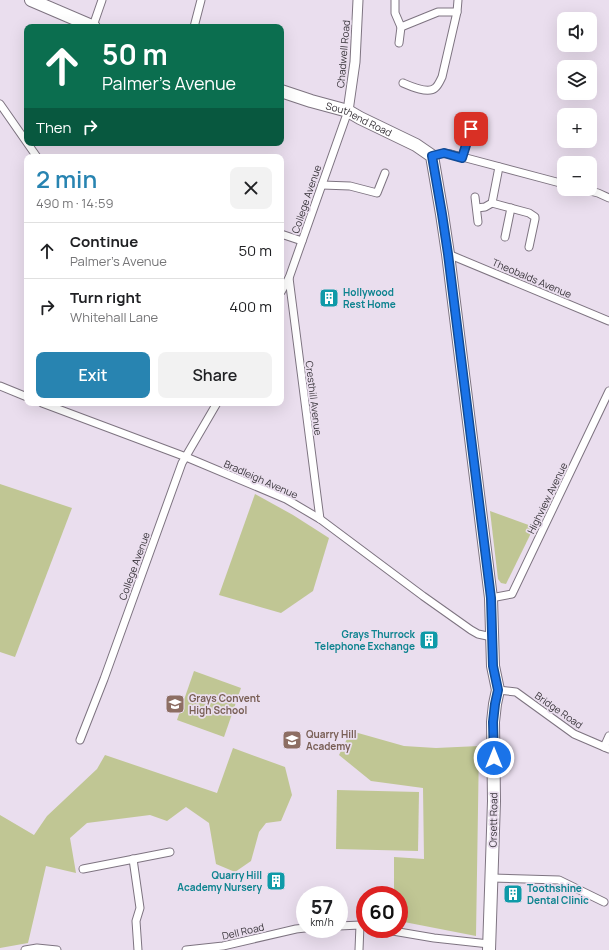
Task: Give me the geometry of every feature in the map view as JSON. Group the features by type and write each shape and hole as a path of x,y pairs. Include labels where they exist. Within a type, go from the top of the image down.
{"main road":[{"path":"31,0 87,24"},
{"name":"Southend Road","path":"284,92 348,111 416,145 432,156"},
{"path":"432,156 448,254 491,598 493,666 498,690"},
{"name":"Orsett Road","path":"489,947 494,801 493,722 498,690"}],"street":[{"path":"95,24 102,0"},
{"path":"195,24 201,0"},
{"name":"Chadwell Road","path":"348,111 356,62 358,0"},
{"path":"395,0 395,13 402,27 399,43"},
{"path":"403,83 428,90 432,90 437,85 442,77 457,12 458,0"},
{"path":"402,27 438,12 457,12"},
{"path":"0,104 24,138"},
{"name":"College Avenue","path":"284,287 289,278 348,111"},
{"path":"462,158 471,129"},
{"path":"432,156 444,153 557,182"},
{"path":"492,203 500,167"},
{"path":"322,185 350,186 377,193 385,173"},
{"path":"597,193 609,198"},
{"path":"476,197 478,222"},
{"path":"477,208 485,207 492,203 529,213 535,217 529,247"},
{"path":"505,238 511,208"},
{"path":"284,235 302,241"},
{"name":"Theobalds Avenue","path":"448,254 609,321"},
{"name":"Cresthill Avenue","path":"289,278 320,520"},
{"path":"0,386 24,396"},
{"name":"Highview Avenue","path":"491,598 512,594 609,391"},
{"name":"Bradleigh Avenue","path":"50,406 186,457 286,499 320,520 471,630 478,634 492,637"},
{"name":"College Avenue","path":"80,740 104,679 182,463 215,406"},
{"name":"Bridge Road","path":"498,690 516,692 574,734 607,748"},
{"path":"607,748 609,736"},
{"path":"83,869 170,852"},
{"path":"133,859 140,908 136,921 138,950"},
{"path":"492,878 559,880 604,902"},
{"name":"Dell Road","path":"186,950 223,946 296,929"},
{"path":"408,934 489,947"},
{"path":"359,950 360,938"},
{"path":"25,950 37,948 57,950"}],"green space":[{"path":"0,484 72,508 15,657 0,652"},
{"path":"255,494 293,515 329,538 313,591 281,613 219,595"},
{"path":"490,511 534,527 506,584 501,583 498,579"},
{"path":"194,671 241,688 224,737 177,720"},
{"path":"351,731 404,746 436,748 479,746 476,936 408,923 408,886 394,886 394,857 424,859 423,788 371,781 339,755"},
{"path":"233,748 285,767 292,795 281,821 266,823 259,832 251,861 235,872 216,864 209,823 186,807 167,821 150,815 87,823 70,838 76,873 46,866 28,943 0,948 0,815 34,835 47,816 97,769 105,755 217,793"},
{"path":"337,790 419,792 418,851 336,849"}],"place":[{"name":"Hollywood Rest Home","path":"329,298"},
{"name":"Grays Thurrock Telephone Exchange","path":"429,640"},
{"name":"Grays Convent High School","path":"175,704"},
{"name":"Quarry Hill Academy","path":"292,740"},
{"name":"Quarry Hill Academy Nursery","path":"276,881"},
{"name":"Toothshine Dental Clinic","path":"513,894"}],"route":[{"path":"471,129 462,158 444,153 432,156 448,254 491,598 493,666 498,690 493,722 494,758"}]}
